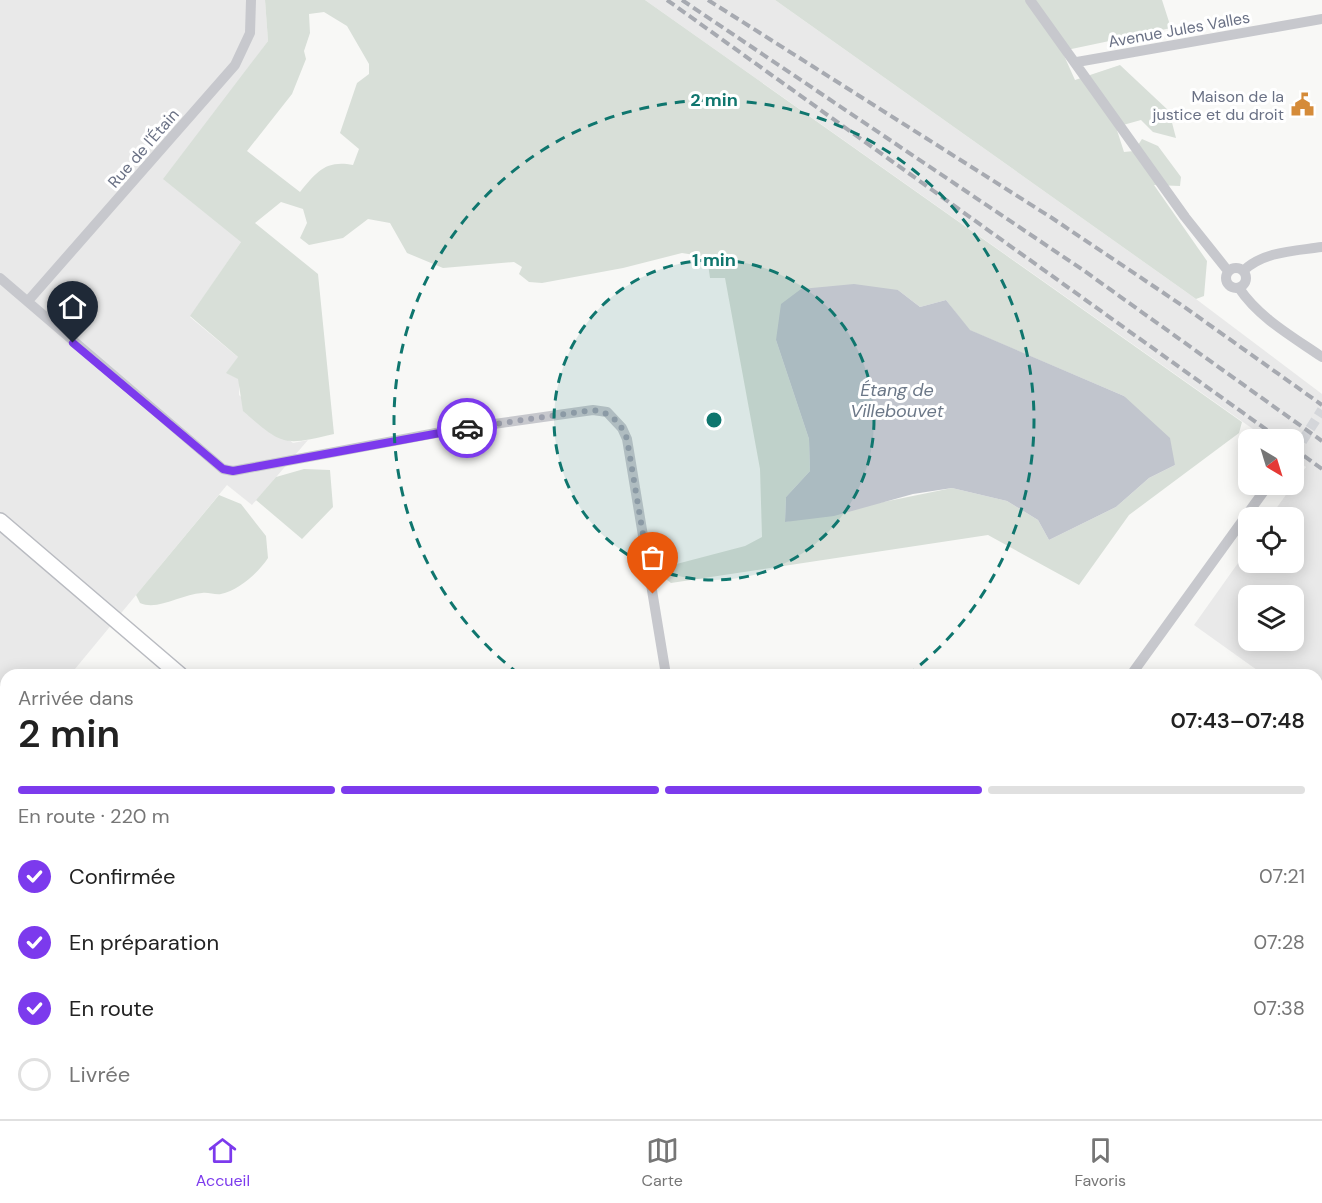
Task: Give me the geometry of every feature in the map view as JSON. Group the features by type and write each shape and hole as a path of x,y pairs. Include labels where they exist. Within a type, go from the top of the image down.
{"street":[{"name":"Rue de l'Étain","path":"28,301 235,65 250,33 251,0"},
{"path":"1030,0 1077,62 1185,217 1228,270 1226,283 1232,288 1239,288 1246,280 1243,271"},
{"name":"Avenue Jules Valles","path":"1077,62 1322,19"},
{"path":"1243,271 1249,265 1275,254 1322,247"},
{"path":"1228,270 1235,268 1243,271"},
{"path":"0,278 73,343 223,469 233,471 452,430 593,410 607,412 614,418 627,439 665,669"},
{"path":"1239,288 1247,300 1269,320 1322,357"},
{"path":"1135,669 1261,495"},
{"path":"0,521 173,669"}],"shaded area":[{"path":"0,0 265,0 268,41 237,84 241,242 190,317 239,358 239,395 293,443 308,440 252,505 227,485 75,669 0,669"},
{"path":"265,0 645,0 1242,422 1238,434 1129,515 1079,585 988,535 671,583 663,577 665,567 745,546 762,537 760,469 725,278 710,278 707,257 682,253 623,268 542,283 529,282 519,274 522,267 514,262 443,268 407,253 390,223 368,219 343,238 309,245 300,238 307,223 303,209 281,202 255,223 318,274 334,434 304,440 284,440 267,431 243,411 238,379 226,373 238,357 190,316 241,242 163,179 268,41","holes":["324,12 347,26 369,64 369,74 357,83 340,133 359,149 353,165 335,164 322,169 300,192 247,151 292,94 306,59 304,51 310,33 309,14","898,290 920,307 946,300 969,330 1124,396 1175,465 1149,478 1116,507 1049,540 1038,520 1007,501 952,488 785,522 786,497 810,471 809,439 776,340"]},
{"path":"645,0 775,0 1196,299 1322,394 1322,669 1256,669 1194,625 1238,563 1238,573 1304,573 1304,507 1277,507 1286,495 1304,495 1306,467 1304,466 1304,429 1253,429"},
{"path":"775,0 1162,0 1171,28 1062,51 1075,80 1120,65 1169,111 1176,138 1153,132 1141,120 1116,127 1124,152 1134,151 1142,139 1158,146 1181,177 1180,186 1154,185 1207,261 1204,296 1196,299"},
{"path":"304,469 330,470 333,507 302,539 256,500 276,477"},
{"path":"219,495 241,504 266,536 268,558 264,564 247,580 228,592 194,594 154,605 140,603 136,595"}],"water":[{"name":"Étang de Villebouvet","path":"854,284 898,290 920,307 946,300 970,330 1124,396 1170,438 1175,465 1149,478 1116,507 1049,540 1038,520 1007,501 952,488 913,494 834,516 785,522 786,497 810,471 809,439 776,340 781,304 801,289"}],"tunnel":[{"path":"1304,438 1322,410"}],"railway":[{"path":"667,0 1266,429"},
{"path":"682,0 1083,270 1322,441"},
{"path":"708,0 1052,218 1183,306 1322,405"},
{"path":"1304,456 1322,469"}],"way so far":[{"path":"467,428 593,410 607,412 614,418 627,439 653,594"}],"place":[{"name":"Maison de la justice et du droit","path":"1302,105"}],"route":[{"path":"73,343 223,469 233,471 467,428"}]}
